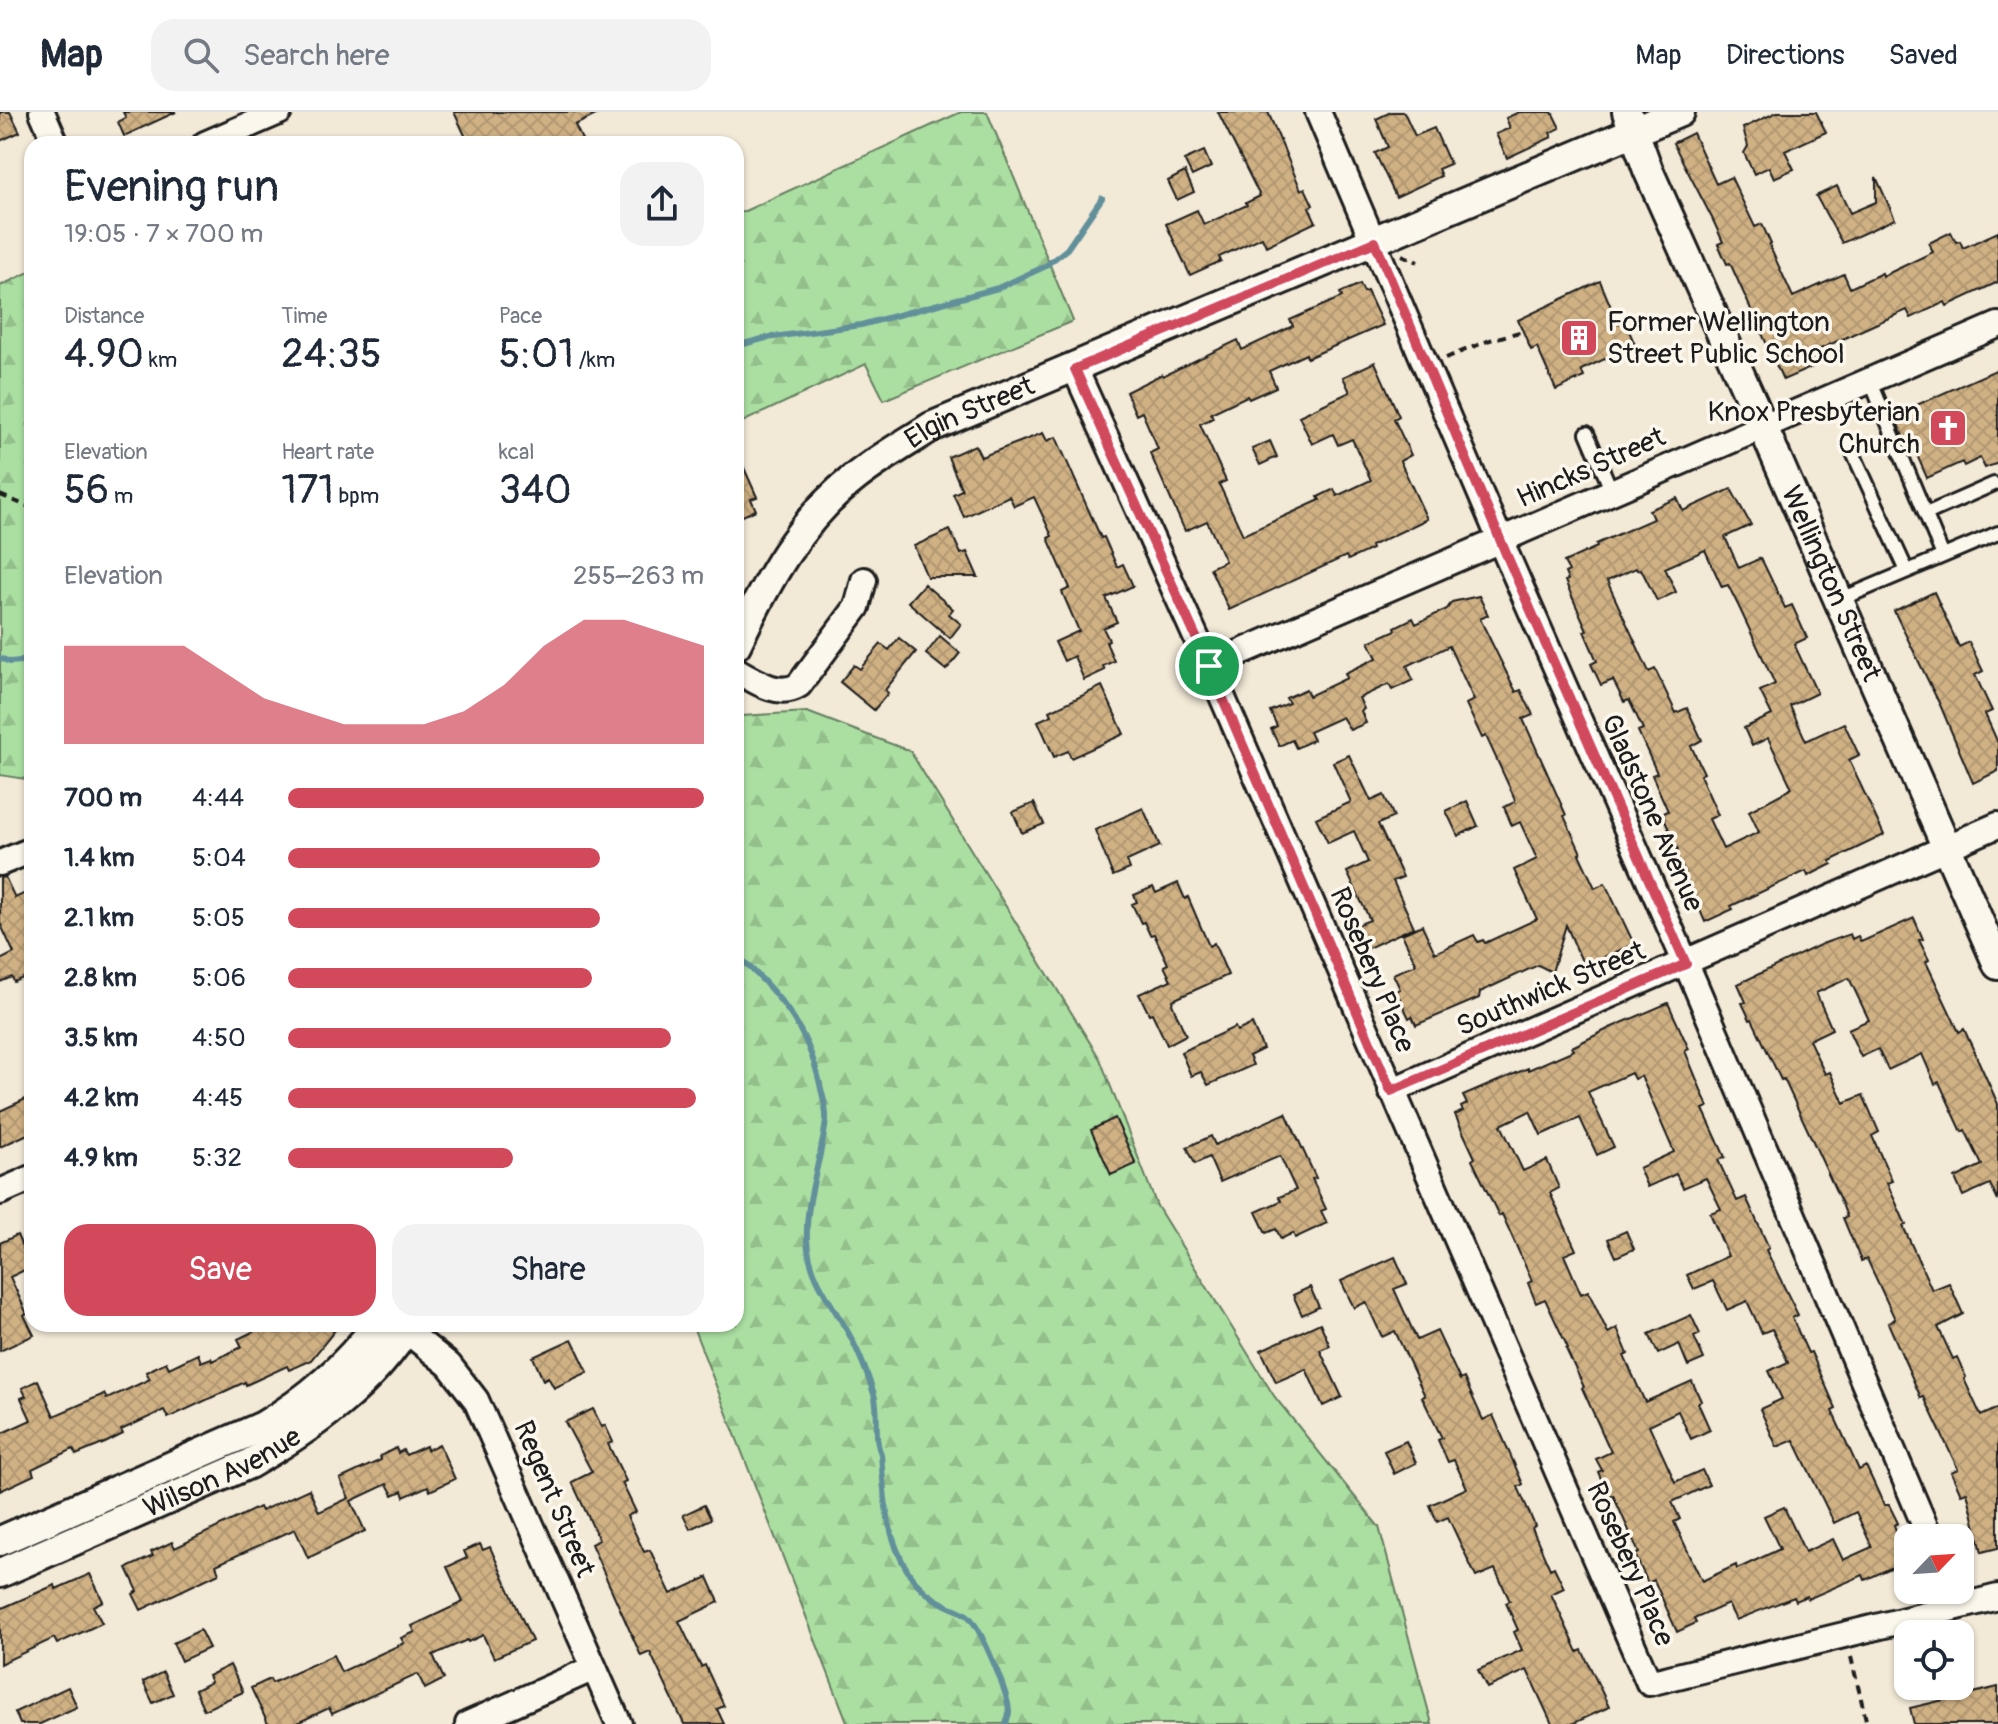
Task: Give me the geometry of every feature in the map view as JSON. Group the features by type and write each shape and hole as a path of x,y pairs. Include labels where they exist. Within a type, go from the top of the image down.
{"street":[{"path":"42,112 52,136"},
{"path":"224,136 279,112"},
{"name":"Gladstone Avenue","path":"1318,112 1388,248 1428,366 1501,540 1686,964 1924,1524"},
{"name":"Elgin Street","path":"744,629 791,544 851,480 931,427 1388,248 1631,122 1680,112"},
{"name":"Wellington Street","path":"1631,122 1648,170 1998,965"},
{"name":"Hincks Street","path":"1209,666 1998,325"},
{"name":"Rosebery Place","path":"1075,369 1209,666 1649,1683 1846,1635"},
{"path":"744,674 779,691 789,691 799,685 857,607 864,580"},
{"name":"Southwick Street","path":"1391,1091 1998,825"},
{"path":"0,863 24,853"},
{"path":"0,1192 24,1182"},
{"name":"Wilson Avenue","path":"0,1541 270,1422 289,1411 387,1332"},
{"name":"Wilson Avenue","path":"0,1573 249,1464 274,1450 337,1405 377,1367 394,1332"},
{"name":"Regent Street","path":"406,1332 449,1365 476,1400 619,1724"},
{"path":"1974,1598 1998,1597"},
{"path":"1846,1635 1938,1604"},
{"path":"468,1724 594,1668"}],"lane":[{"path":"1870,380 1943,556"},
{"path":"1587,433 1612,492"},
{"path":"1848,442 1907,571"},
{"path":"1926,514 1994,484"},
{"path":"1839,600 1998,533"}],"path":[{"path":"1388,248 1418,262"},
{"path":"1428,366 1490,340 1523,331"},
{"path":"0,495 24,505"},
{"path":"1846,1635 1867,1724"}],"green space":[{"path":"961,112 987,112 1073,321 884,400 866,364 744,421 744,211"},
{"path":"24,274 24,779 0,775 0,286"},
{"path":"807,712 910,751 1100,1059 1157,1206 1274,1396 1379,1527 1432,1724 848,1724 695,1332 744,1332 744,716"}],"building":[{"path":"0,112 10,112 20,132 0,141"},
{"path":"123,112 176,112 124,136 118,122 126,118"},
{"path":"454,112 602,112 575,125 580,136 465,136"},
{"path":"1218,112 1268,112 1301,190 1305,188 1313,205 1309,207 1316,222 1266,246 1262,237 1190,275 1166,224 1197,210 1204,225 1260,196"},
{"path":"1391,112 1404,112 1415,136 1434,128 1450,164 1438,169 1441,176 1396,197 1375,153 1388,147 1376,119"},
{"path":"1519,112 1552,112 1560,128 1550,133 1552,137 1507,158 1496,134 1510,128 1506,118"},
{"path":"1777,112 1816,112 1826,132 1785,151 1794,169 1774,178 1769,167 1754,174 1744,153 1748,146 1743,128"},
{"path":"1693,133 1716,184 1731,177 1755,227 1762,224 1793,297 1844,274 1850,288 1882,273 1883,276 1933,252 1929,243 1951,232 1963,248 1998,232 1998,282 1947,306 1945,302 1911,318 1907,310 1820,349 1810,356 1815,366 1783,380 1730,263 1727,264 1718,244 1723,242 1712,218 1673,143"},
{"path":"1204,151 1211,167 1192,176 1184,160"},
{"path":"1185,172 1194,192 1177,200 1168,181"},
{"path":"1876,177 1895,219 1842,243 1816,196 1837,186 1850,213 1876,202"},
{"name":"Former Wellington Street Public School","path":"1600,281 1618,324 1625,321 1635,345 1581,370 1584,377 1556,390 1537,347 1531,350 1518,320"},
{"path":"1360,284 1364,292 1367,291 1383,325 1269,371 1276,387 1249,399 1247,396 1211,413 1213,418 1200,424 1226,481 1219,484 1243,535 1320,500 1318,497 1334,489 1337,496 1371,480 1352,439 1338,445 1333,434 1312,444 1299,416 1350,392 1343,377 1375,362 1399,416 1394,419 1411,455 1400,461 1427,519 1371,546 1372,549 1348,560 1346,556 1229,610 1210,568 1225,561 1207,521 1185,531 1150,453 1158,449 1142,412 1136,415 1126,392 1238,340 1242,350 1293,326 1290,320 1342,297 1340,293"},
{"name":"Knox Presbyterian Church","path":"1998,369 1998,463 1985,468 1980,458 1964,466 1962,462 1927,478 1910,439 1905,441 1894,415"},
{"path":"1043,433 1047,441 1056,437 1101,538 1104,537 1117,567 1123,564 1133,586 1106,598 1117,622 1103,628 1114,661 1103,666 1105,670 1084,680 1074,656 1064,661 1055,642 1079,631 1062,592 1070,588 1034,497 1014,506 1009,496 964,517 953,494 962,490 948,457 975,445 981,457"},
{"path":"1270,441 1277,457 1260,465 1252,449"},
{"path":"744,468 757,497 751,499 756,510 744,515"},
{"path":"1731,489 1751,525 1725,537 1739,568 1761,558 1785,608 1792,605 1807,638 1794,644 1817,693 1790,706 1806,741 1844,723 1859,755 1849,760 1884,835 1830,861 1832,864 1808,876 1806,871 1731,906 1733,909 1705,922 1662,814 1668,811 1652,775 1657,773 1638,731 1643,729 1629,700 1624,702 1613,680 1601,685 1591,664 1597,661 1584,631 1587,630 1565,581 1568,580 1565,573 1569,571 1564,562 1653,519 1649,510 1677,498 1683,511","holes":["1705,550 1722,587 1728,585 1775,684 1760,691 1772,715 1744,728 1752,746 1768,738 1792,788 1749,811 1759,832 1723,849 1709,819 1718,815 1691,746 1702,740 1687,708 1676,713 1655,669 1649,672 1607,581 1636,568 1641,569 1657,601 1676,592 1665,568"]},
{"path":"950,530 961,554 967,552 978,577 927,577 914,546"},
{"path":"924,584 953,609 949,614 961,624 950,638 908,602"},
{"path":"1934,592 1959,647 1969,642 1983,671 1975,675 1992,711 1985,714 1998,743 1998,771 1973,783 1941,707 1894,611"},
{"path":"1479,596 1488,615 1480,619 1516,692 1521,690 1533,715 1523,719 1566,815 1579,854 1595,888 1605,883 1634,944 1584,966 1566,925 1552,972 1538,965 1480,992 1479,998 1416,1025 1412,1016 1409,1018 1396,991 1400,989 1393,974 1416,964 1402,934 1422,925 1435,953 1474,935 1478,942 1483,940 1485,943 1537,919 1514,870 1537,859 1520,822 1512,826 1504,807 1515,802 1514,797 1486,736 1482,738 1466,704 1474,700 1449,646 1407,666 1413,680 1392,690 1389,684 1359,698 1366,723 1350,730 1342,717 1309,732 1313,740 1296,748 1292,740 1279,746 1271,729 1277,726 1270,711 1289,703 1286,698 1306,689 1309,696 1347,678 1345,673 1377,658 1369,642 1396,630 1395,627 1413,618 1416,624 1447,609 1452,602"},
{"path":"940,636 960,653 946,670 926,654"},
{"path":"899,638 916,652 885,690 888,693 874,710 840,682 854,665 860,669 881,644 889,650"},
{"path":"1102,686 1124,734 1071,758 1068,751 1054,757 1038,721 1052,715 1050,711"},
{"path":"1349,755 1371,801 1384,795 1394,817 1378,824 1403,877 1393,881 1414,927 1368,948 1357,925 1370,920 1347,872 1368,862 1354,831 1328,843 1316,818 1351,802 1333,762"},
{"path":"1467,801 1478,826 1458,836 1446,811"},
{"path":"1034,803 1044,824 1022,833 1013,812"},
{"path":"1143,808 1160,846 1127,861 1130,869 1113,876 1095,830"},
{"path":"5,877 15,898 24,894 24,977 14,982 12,977 0,982 0,960 14,953 0,923 0,878"},
{"path":"1178,883 1185,899 1188,897 1209,946 1214,943 1228,975 1173,1000 1186,1035 1167,1045 1139,994 1171,980 1164,966 1168,964 1154,934 1150,935 1144,922 1141,923 1132,904 1137,902 1134,895 1153,887 1156,893"},
{"path":"1914,918 1923,939 1919,940 1929,960 1926,962 1959,1032 1964,1029 1998,1104 1998,1201 1990,1184 1963,1196 1955,1178 1982,1165 1965,1130 1962,1132 1939,1082 1935,1084 1922,1054 1888,1070 1878,1049 1861,1057 1848,1029 1869,1020 1849,978 1816,993 1832,1029 1809,1040 1825,1074 1830,1072 1844,1103 1863,1095 1879,1132 1872,1136 1892,1181 1887,1183 1932,1290 1949,1283 1963,1314 1938,1327 1953,1359 1957,1357 1981,1416 1998,1408 1998,1548 1982,1552 1967,1492 1961,1494 1951,1472 1958,1469 1924,1397 1921,1398 1888,1323 1895,1319 1867,1259 1861,1261 1843,1218 1847,1217 1842,1204 1784,1079 1781,1080 1750,1020 1738,984 1822,944 1850,934 1852,939 1858,936 1861,942"},
{"path":"1668,1003 1689,1049 1685,1051 1708,1107 1703,1109 1725,1157 1718,1160 1737,1201 1746,1197 1769,1248 1766,1250 1798,1315 1792,1318 1808,1353 1811,1352 1836,1409 1832,1411 1859,1470 1866,1466 1884,1505 1889,1505 1898,1523 1894,1524 1894,1567 1865,1580 1863,1575 1808,1599 1807,1596 1796,1601 1794,1597 1736,1620 1728,1604 1694,1619 1696,1623 1677,1632 1654,1580 1648,1583 1635,1555 1639,1553 1613,1495 1609,1497 1598,1472 1602,1470 1596,1459 1611,1452 1568,1348 1545,1299 1536,1303 1528,1283 1532,1281 1502,1214 1499,1216 1472,1160 1475,1158 1455,1115 1463,1111 1461,1107 1467,1104 1463,1096 1574,1050 1572,1047","holes":["1631,1073 1634,1079 1641,1076 1674,1152 1639,1168 1647,1187 1676,1174 1683,1188 1706,1178 1721,1209 1710,1213 1728,1256 1687,1275 1694,1289 1713,1281 1727,1310 1747,1301 1762,1333 1772,1329 1788,1362 1769,1371 1782,1399 1760,1409 1777,1447 1794,1440 1834,1523 1856,1512 1872,1547 1843,1560 1833,1539 1805,1552 1784,1507 1764,1516 1780,1549 1702,1581 1674,1522 1680,1519 1672,1502 1709,1485 1702,1470 1675,1482 1649,1425 1678,1411 1691,1439 1710,1430 1698,1403 1701,1401 1692,1381 1645,1402 1624,1356 1628,1354 1617,1328 1608,1333 1588,1291 1581,1294 1564,1255 1576,1250 1550,1193 1559,1188 1547,1160 1523,1171 1501,1125 1530,1111 1541,1135 1580,1118 1597,1155 1614,1147 1588,1092"]},
{"path":"1252,1024 1263,1049 1249,1056 1253,1065 1208,1085 1201,1072 1191,1076 1181,1052 1235,1027 1237,1031"},
{"path":"24,1100 24,1136 0,1147 0,1111"},
{"path":"1286,1113 1316,1178 1312,1179 1326,1209 1321,1211 1327,1223 1295,1238 1293,1233 1281,1239 1276,1229 1266,1233 1256,1212 1281,1201 1279,1197 1296,1190 1280,1156 1220,1182 1209,1157 1195,1164 1187,1147 1211,1136 1215,1145"},
{"path":"1115,1118 1136,1164 1111,1175 1091,1130"},
{"path":"1626,1231 1634,1249 1616,1257 1608,1239"},
{"path":"17,1235 24,1251 24,1270 10,1277 24,1307 24,1332 32,1332 34,1335 0,1351 0,1243"},
{"path":"1395,1257 1407,1284 1394,1289 1417,1340 1437,1331 1460,1380 1464,1378 1483,1420 1493,1415 1523,1484 1518,1487 1535,1526 1532,1528 1550,1569 1554,1567 1564,1588 1551,1594 1578,1652 1582,1650 1609,1707 1572,1724 1552,1724 1527,1670 1487,1688 1478,1670 1522,1650 1514,1632 1518,1630 1506,1603 1510,1601 1495,1569 1476,1577 1448,1517 1437,1522 1430,1505 1467,1488 1454,1460 1448,1462 1438,1440 1442,1438 1395,1331 1382,1337 1366,1302 1354,1308 1341,1281"},
{"path":"1310,1287 1319,1307 1302,1315 1293,1295"},
{"path":"1691,1315 1700,1334 1694,1337 1704,1359 1688,1366 1679,1344 1658,1354 1649,1334"},
{"path":"1320,1323 1330,1346 1320,1350 1342,1397 1323,1406 1306,1369 1276,1382 1261,1350"},
{"path":"252,1332 334,1332 311,1360 289,1370 287,1366 246,1385 245,1382 168,1418 164,1410 121,1430 123,1434 105,1443 76,1455 73,1449 32,1469 34,1475 0,1491 0,1434 31,1420 21,1398 26,1396 22,1388 38,1380 54,1416 104,1394 107,1399 150,1379 146,1372 166,1362 169,1368 198,1354 201,1362 211,1358 212,1361 242,1347 238,1339"},
{"path":"572,1339 588,1372 554,1388 548,1377 543,1380 533,1357"},
{"path":"593,1409 613,1442 608,1444 626,1481 622,1483 636,1512 627,1516 644,1552 650,1550 671,1594 708,1577 719,1602 679,1621 724,1706 717,1709 724,1724 684,1724 650,1652 641,1656 591,1544 599,1540 572,1482 592,1472 565,1422"},
{"path":"1406,1441 1416,1463 1394,1474 1384,1451"},
{"path":"439,1444 455,1479 430,1491 428,1486 404,1497 402,1491 393,1495 387,1484 351,1501 365,1531 308,1558 295,1529 216,1565 219,1573 141,1610 133,1594 138,1591 127,1568 153,1556 151,1552 172,1542 175,1548 259,1507 261,1511 309,1489 319,1512 349,1498 340,1479 381,1460 380,1456 396,1448 398,1453 403,1450 406,1455"},
{"path":"704,1505 711,1519 690,1529 683,1515"},
{"path":"480,1544 483,1550 490,1547 532,1641 494,1658 483,1635 467,1640 433,1655 444,1679 425,1689 418,1674 332,1714 329,1708 295,1724 268,1724 251,1688 270,1679 272,1683 333,1655 341,1672 404,1643 401,1638 415,1632 412,1626 463,1602 447,1567 467,1558 464,1551"},
{"path":"90,1574 103,1601 93,1606 102,1623 57,1644 54,1638 0,1664 0,1609 55,1585 56,1589"},
{"path":"200,1630 209,1648 181,1661 173,1643"},
{"path":"230,1665 243,1692 204,1710 195,1690 211,1682 208,1676"},
{"path":"163,1672 173,1694 153,1703 143,1682"},
{"path":"68,1687 77,1707 40,1724 20,1724 15,1712"},
{"path":"1998,1687 1998,1724 1914,1724 1910,1708 1944,1700 1974,1700 1974,1693"}],"waterway":[{"path":"744,344 861,325 998,288 1044,267 1067,249 1102,198"},
{"path":"0,658 10,662 24,661"},
{"path":"744,962 778,997 799,1028 820,1084 826,1120 809,1209 809,1253 815,1275 854,1343 874,1394 885,1500 895,1545 909,1573 921,1587 940,1602 966,1614 973,1623 987,1647 1008,1703 1006,1724"}],"place":[{"name":"Former Wellington Street Public School","path":"1579,338"},
{"name":"Knox Presbyterian Church","path":"1948,428"}],"route":[{"path":"1375,242 1507,556 1686,964 1391,1091 1209,666 1075,369 1375,242"}]}
